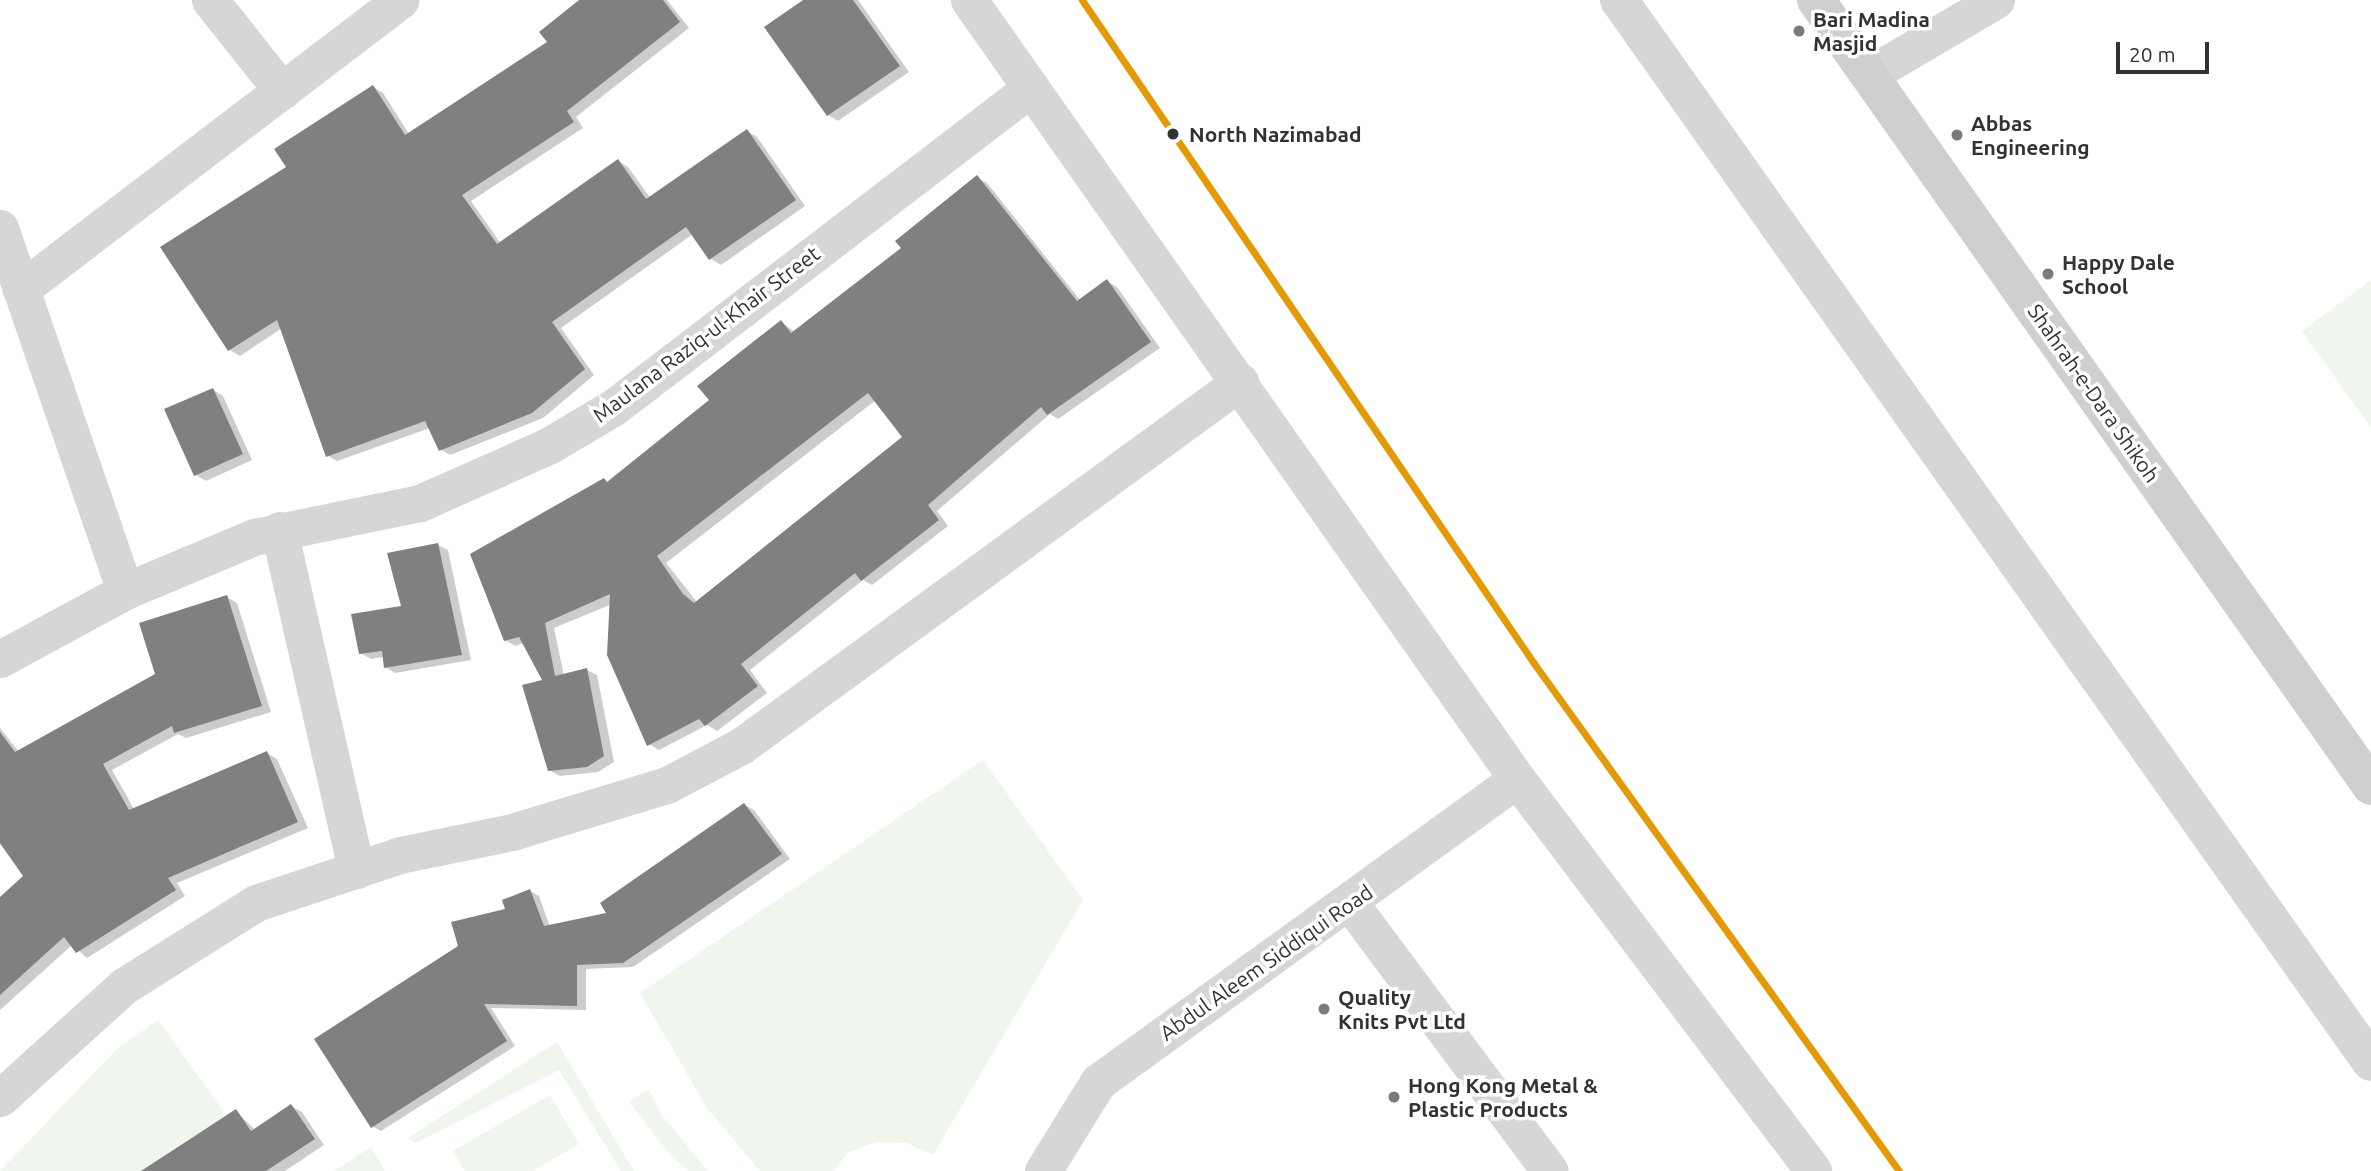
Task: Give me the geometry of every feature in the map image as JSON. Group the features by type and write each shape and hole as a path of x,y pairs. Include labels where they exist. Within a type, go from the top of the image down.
{"main road":[{"name":"Shahrah-e-Dara Shikoh","path":"1816,0 2371,786"}],"street":[{"path":"210,0 282,91"},
{"path":"21,289 400,0"},
{"path":"969,0 1517,779 1813,1171"},
{"path":"1619,0 2371,1062"},
{"path":"1870,74 1996,0"},
{"name":"Maulana Raziq-ul-Khair Street","path":"0,659 125,590 279,530 420,503 550,445 614,407 1031,88"},
{"path":"0,228 125,590"},
{"path":"0,1098 124,986 256,903 400,855 512,832 667,785 741,746 1240,383"},
{"path":"279,530 356,870"},
{"name":"Abdul Aleem Siddiqui Road","path":"1043,1171 1098,1082 1350,903 1517,779"},
{"path":"1350,903 1550,1171"}],"shaded area":[{"path":"2371,280 2371,428 2302,331"},
{"path":"983,760 1083,900 933,1155 907,1143 876,1142 849,1152 833,1171 760,1171 707,1108 640,993"},
{"path":"158,1020 226,1115 160,1158 168,1171 0,1171 117,1049"},
{"path":"557,1042 634,1171 621,1171 559,1070 416,1143 408,1138"},
{"path":"649,1089 661,1114 708,1171 688,1171 672,1157 629,1102"},
{"path":"550,1095 579,1144 533,1171 465,1171 453,1151"},
{"path":"371,1147 385,1171 334,1171"}],"building":[{"path":"579,0 663,0 680,22 567,111 574,122 462,195 497,244 618,159 646,199 747,129 796,200 709,260 686,227 552,322 585,369 532,413 439,451 425,421 326,457 277,320 228,351 160,247 286,167 274,149 373,85 405,135 547,42 539,32"},
{"path":"803,0 853,0 900,66 827,116 764,27"},
{"path":"977,175 1077,301 1107,279 1151,342 1047,415 1041,407 928,505 939,520 861,581 855,573 741,664 758,686 705,726 699,719 647,746 607,655 610,594 545,623 555,676 587,668 604,756 587,767 548,771 522,685 542,680 519,637 504,641 470,554 604,478 607,482 709,400 697,386 781,320 791,333 901,248 895,241","holes":["868,393 902,437 694,603 683,594 657,556"]},
{"path":"213,388 243,454 194,476 164,409"},
{"path":"438,543 462,655 384,668 382,651 359,654 351,614 401,606 387,553"},
{"path":"227,595 262,706 174,733 172,726 103,764 129,810 267,751 298,822 168,878 176,890 76,953 64,937 0,995 0,897 23,876 0,843 0,732 15,752 155,674 139,623"},
{"path":"744,803 782,854 623,963 577,965 577,1006 484,1004 507,1041 371,1128 314,1039 458,946 451,922 505,909 502,900 530,889 544,926 606,913 600,903"},
{"path":"291,1104 315,1139 266,1171 141,1171 236,1109 251,1131"}],"transit line":[{"path":"1082,0 1533,662 1899,1171"}],"place":[{"name":"Bari Madina Masjid","path":"1799,31"},
{"name":"North Nazimabad","path":"1173,134"},
{"name":"Abbas Engineering","path":"1957,135"},
{"name":"Happy Dale School","path":"2048,274"},
{"name":"Quality Knits Pvt Ltd","path":"1324,1009"},
{"name":"Hong Kong Metal & Plastic Products","path":"1394,1097"}]}
